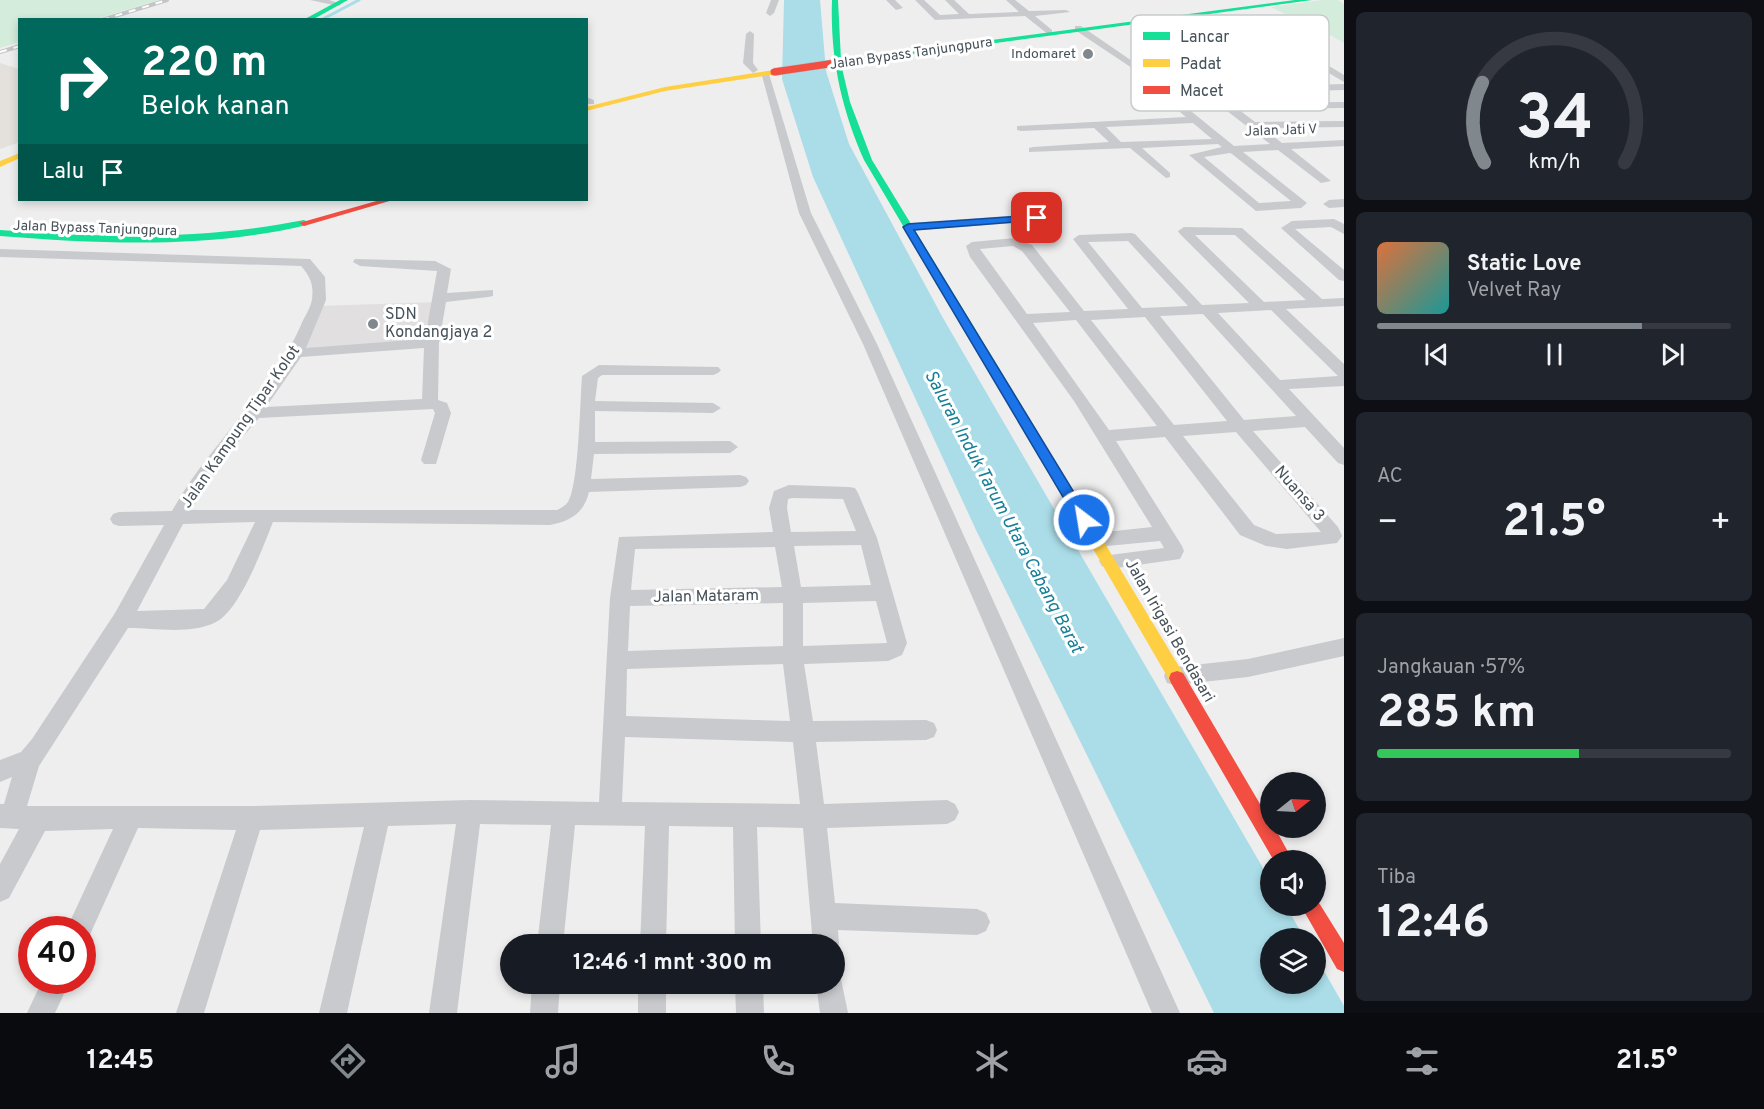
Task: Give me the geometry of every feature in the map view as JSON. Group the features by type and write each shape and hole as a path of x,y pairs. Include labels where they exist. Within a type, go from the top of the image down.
{"main road":[{"name":"Jalan Irigasi Bendasari","path":"835,0 833,51 848,113 868,160 1109,561 1278,850"},
{"name":"Jalan Bypass Tanjungpura","path":"1178,15 1287,0"},
{"name":"Jalan Bypass Tanjungpura","path":"1189,15 1309,0"},
{"path":"298,18 336,1"},
{"path":"309,18 336,1"},
{"name":"Jalan Bypass Tanjungpura","path":"841,60 1131,21"},
{"name":"Jalan Bypass Tanjungpura","path":"588,103 656,85 1131,22"},
{"path":"0,157 18,150"},
{"path":"0,164 18,156"},
{"name":"Jalan Bypass Tanjungpura","path":"0,224 141,233 195,232 296,218 363,201"},
{"name":"Jalan Bypass Tanjungpura","path":"0,233 65,239 146,242 219,238 297,225 384,201"},
{"path":"1317,916 1344,962"}],"street":[{"path":"314,0 336,1"},
{"path":"770,13 775,0"},
{"path":"890,0 898,8"},
{"path":"919,0 938,18 1062,12 1045,2"},
{"path":"949,0 967,17"},
{"path":"1010,0 1027,14 1069,30"},
{"path":"987,8 996,15"},
{"path":"1040,13 1131,70"},
{"path":"750,34 748,63 766,71 805,213 870,344 1166,1013"},
{"path":"1329,65 1344,64"},
{"path":"1329,70 1344,79"},
{"path":"1329,88 1344,87"},
{"path":"1329,106 1344,105"},
{"path":"1329,108 1344,118"},
{"path":"1189,111 1301,204 1256,207 1195,155 1231,148"},
{"path":"1235,111 1325,181"},
{"path":"1021,128 1200,120 1231,148"},
{"path":"1096,124 1118,145"},
{"path":"1253,125 1344,124"},
{"path":"1033,150 1118,145 1231,148"},
{"path":"1133,145 1166,174"},
{"path":"1328,146 1344,158"},
{"name":"Jalan Jati V","path":"1231,148 1344,146"},
{"path":"1329,204 1344,203"},
{"path":"908,227 1037,218"},
{"path":"1341,225 1292,225 1287,228 1344,277"},
{"path":"1344,314 1238,231 1184,231 1344,373"},
{"path":"1240,426 1079,239 1131,237 1344,459"},
{"path":"1109,561 1173,554 1175,551 1105,436 1048,350 975,254 972,246 1015,242 1024,246 1169,432"},
{"name":"Jalan Kampung Tipar Kolot","path":"0,253 305,262 318,277 319,300 296,353 254,413 221,451 192,490 122,619 40,747 29,760"},
{"path":"360,262 441,266 445,274 432,343 430,403"},
{"path":"440,298 488,293"},
{"path":"1023,319 1331,303"},
{"path":"296,353 432,343"},
{"path":"119,519 267,515 550,518 570,512 580,497 586,448 590,376 599,370 713,370"},
{"path":"1276,386 1344,381"},
{"path":"254,413 430,403 441,407 443,413 430,460"},
{"path":"587,406 713,408"},
{"path":"1105,436 1307,421"},
{"name":"Nuansa 3","path":"1169,432 1247,530 1256,537 1276,542 1330,538 1331,532 1240,426"},
{"path":"586,448 730,447"},
{"path":"581,486 740,481"},
{"path":"619,660 793,657 888,652 895,649 897,643 868,538 849,493 789,491 780,496 778,508 793,596 793,657 814,816 824,934"},
{"path":"122,619 203,619 217,612 250,556 267,515"},
{"path":"1096,540 1165,533"},
{"path":"610,813 619,660 620,598 623,550 626,543 632,540 868,538"},
{"name":"Jalan Mataram","path":"620,598 882,593"},
{"path":"1175,676 1248,668 1344,647"},
{"path":"615,726 804,732 926,730"},
{"path":"0,771 29,760"},
{"path":"29,760 7,816 38,819 131,816 252,818 470,812 814,816 947,812"},
{"path":"443,1013 470,812"},
{"path":"551,934 564,812"},
{"path":"333,1013 379,813"},
{"path":"653,934 657,815"},
{"path":"85,916 131,816"},
{"path":"745,816 748,934"},
{"path":"190,1013 252,818"},
{"path":"0,889 38,819"},
{"path":"822,916 977,922"},
{"path":"41,1013 50,994"},
{"path":"543,1013 545,994"},
{"path":"652,994 652,1013"},
{"path":"749,994 750,1013"},
{"path":"832,994 834,1013"}],"shaded area":[{"path":"0,63 18,69 18,143 0,149"},
{"name":"SDN Kondangjaya 2","path":"437,302 431,342 300,350 319,306"}],"green space":[{"path":"0,0 159,0 98,18 18,18 18,42 0,48"},
{"path":"1338,0 1344,4 1344,43 1329,34 1329,15 1287,15 1271,7"}],"water":[{"name":"Saluran Induk Tarum Utara Cabang Barat","path":"784,0 820,0 826,71 849,144 943,318 1260,863 1260,916 1292,916 1299,928 1260,928 1260,994 1326,994 1326,974 1344,1006 1344,1013 1214,1013 976,530 813,177 782,79"}],"waterway":[{"path":"325,18 359,0"}],"railway":[{"path":"108,18 167,0"},
{"path":"0,52 18,47"}],"traffic: fast":[{"path":"310,18 345,0"},
{"path":"835,0 835,42 841,82 852,121 868,160 1016,406"},
{"path":"1196,15 1309,0"},
{"path":"842,62 1131,24"},
{"path":"0,233 114,240 190,239 229,236 304,223"}],"traffic: slow":[{"path":"588,108 665,89 774,72"},
{"path":"0,164 18,156"},
{"path":"1016,406 1177,678"}],"traffic: jam":[{"path":"774,72 842,62"},
{"path":"304,223 384,201"},
{"path":"1177,678 1278,850"},
{"path":"1317,916 1344,962"}],"place":[{"name":"Indomaret","path":"1088,54"},
{"name":"SDN Kondangjaya 2","path":"373,324"}],"route":[{"path":"1037,218 908,227 1084,520"}]}
